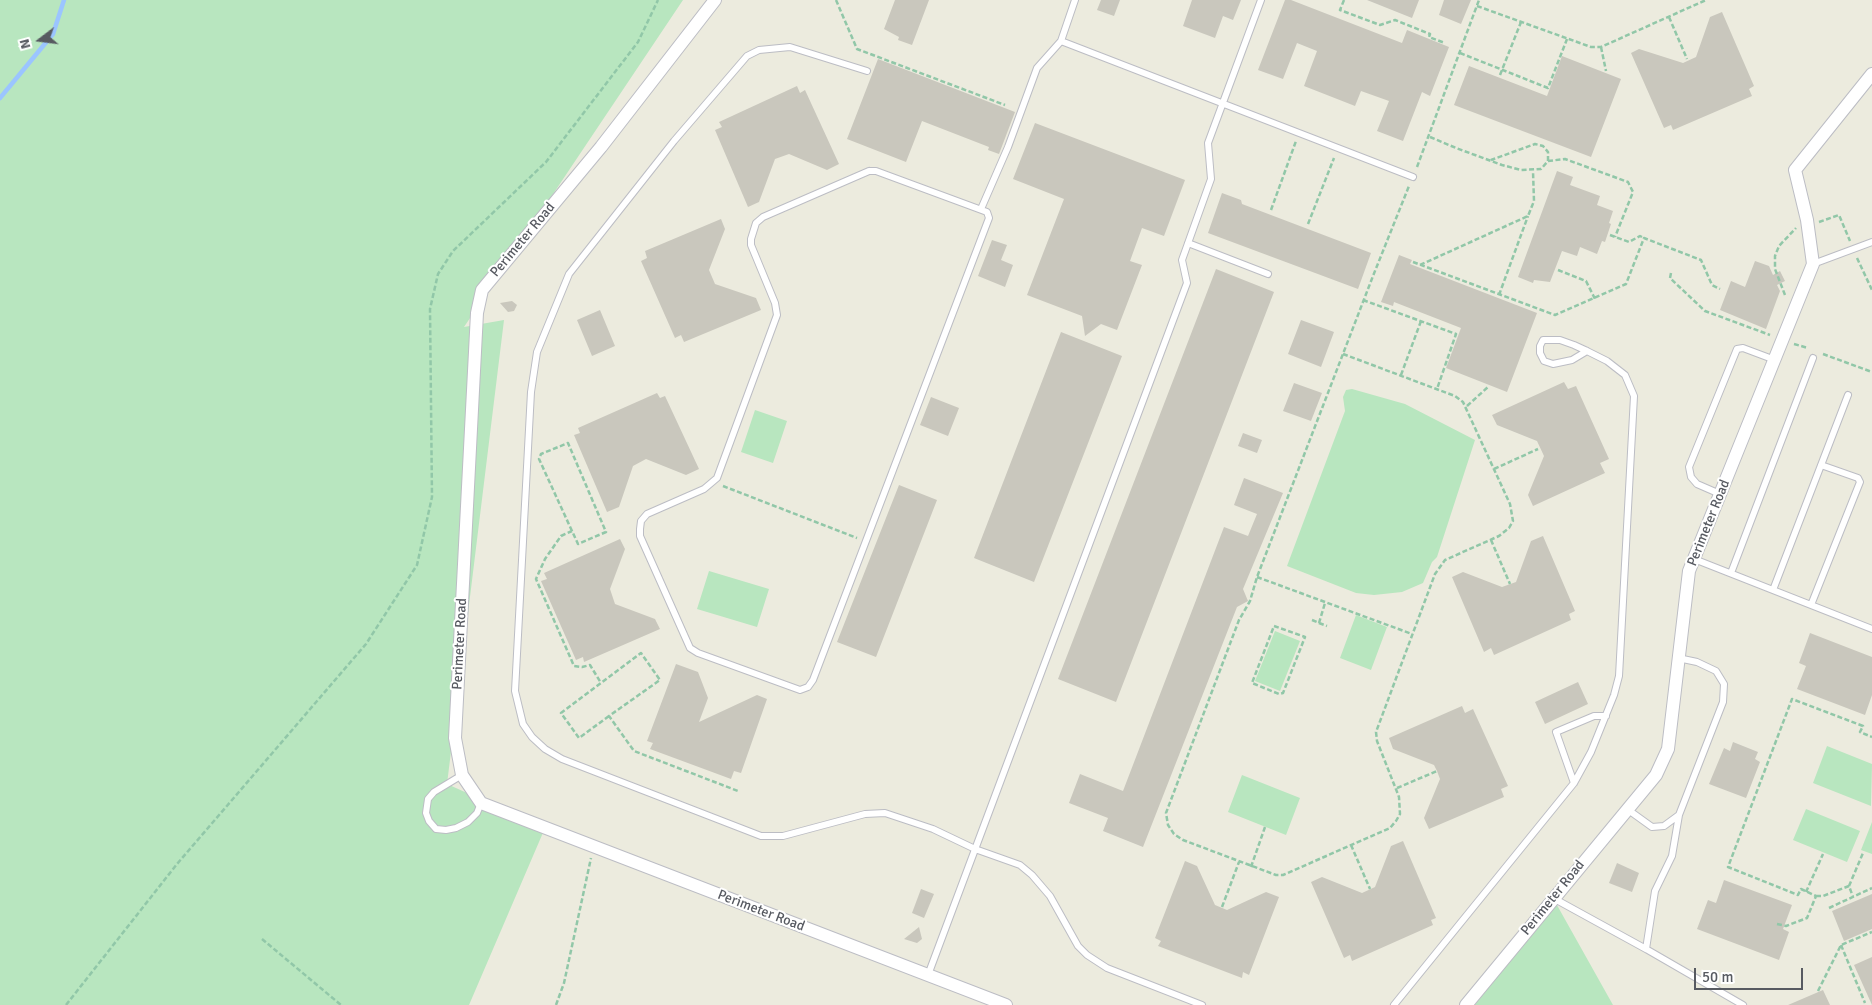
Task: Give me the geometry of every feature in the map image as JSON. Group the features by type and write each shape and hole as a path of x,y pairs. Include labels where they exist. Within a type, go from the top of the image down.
{"street":[{"name":"Perimeter Road","path":"715,0 601,146 482,290 477,313 455,738 462,775 481,803 1006,1005"},
{"name":"Perimeter Road","path":"1466,1005 1656,775 1668,749 1689,571 1813,264 1807,223 1795,170 1872,74"}],"lane":[{"path":"981,210 1008,147 1037,68 1061,41 1075,0"},
{"path":"928,975 1187,283 1182,260 1211,179 1208,143 1261,0"},
{"path":"1061,41 1413,177"},
{"path":"867,72 790,46 759,50 747,56 674,141 569,274 537,352 533,372 515,691 524,724 532,737 545,749 562,759 761,836 783,836 865,814 885,813 933,829 975,849 1020,865 1032,875 1050,896 1078,946 1096,962 1202,1005"},
{"path":"869,171 876,171 987,212 989,218 813,680 808,687 800,690 792,688 698,653 690,648 685,641 640,536 641,522 647,514 704,489 713,482 717,478 776,315 775,304 751,245 750,239 756,223 763,217 869,171"},
{"path":"1813,264 1872,242"},
{"path":"1188,243 1268,274"},
{"path":"1394,1005 1574,783 1591,752 1606,716 1619,676 1634,407 1632,390 1624,374 1617,367 1587,351 1560,340 1543,340 1540,346 1540,353 1544,361 1553,364 1567,362 1587,351"},
{"path":"1720,494 1697,484 1691,477 1689,467 1731,364 1738,349 1743,348 1775,360"},
{"path":"1730,573 1813,358"},
{"path":"1773,590 1848,395"},
{"path":"1811,605 1860,482 1858,478 1821,465"},
{"path":"1694,559 1872,629"},
{"path":"1646,949 1655,891 1672,856 1680,816 1723,702 1724,684 1716,671 1698,662 1678,658"},
{"path":"1574,783 1556,732 1594,716 1606,716"},
{"path":"462,775 434,792 428,799 426,813 429,821 436,828 446,830 456,828 468,822 477,813 481,803"},
{"path":"1627,809 1652,826 1664,826 1680,816"},
{"path":"1553,898 1743,1005"}],"path":[{"path":"66,1005 177,864 366,644 417,565 432,497 430,309 438,274 453,251 546,162 638,42 658,0"},
{"path":"836,0 857,49 1004,105"},
{"path":"1344,0 1340,10 1380,25 1395,20 1430,34 1429,37 1445,43"},
{"path":"1477,6 1591,47 1601,47 1706,0"},
{"path":"1669,17 1687,59"},
{"path":"1500,76 1521,22"},
{"path":"1460,53 1548,88 1567,39"},
{"path":"1601,47 1606,71"},
{"path":"1271,210 1299,132"},
{"path":"1430,136 1491,160 1521,170 1533,171 1542,169 1548,161 1548,152 1543,146 1535,144 1491,160"},
{"path":"1308,224 1337,147"},
{"path":"1548,161 1565,159 1628,182 1632,192 1615,237"},
{"path":"1499,295 1534,201 1533,171"},
{"path":"1782,304 1786,296 1775,269 1775,256 1786,236 1801,223 1821,222 1839,215 1872,290"},
{"path":"1420,265 1528,216"},
{"path":"1610,235 1629,242 1640,236 1701,260 1712,285 1720,289"},
{"path":"1413,262 1554,315 1595,299 1626,284 1644,238"},
{"path":"1558,270 1586,281 1595,299"},
{"path":"1671,273 1670,278 1706,311 1769,336 1772,328"},
{"path":"1364,300 1456,334 1437,390"},
{"path":"1401,375 1421,321"},
{"path":"1343,354 1437,390 1455,396 1467,407 1510,504 1513,521 1509,528 1490,540 1445,560 1439,566 1412,634 1376,732 1377,741 1396,788 1401,806 1396,821 1390,828 1283,875 1269,874 1174,834 1168,825 1166,813 1239,620 1250,601 1257,577 1343,354"},
{"path":"1467,407 1488,387"},
{"path":"568,443 606,532 578,544 572,531 539,459 541,454 568,443"},
{"path":"1494,470 1538,449"},
{"path":"713,482 866,542"},
{"path":"572,531 557,540 544,559 536,579 574,666 590,665 601,684"},
{"path":"1490,540 1510,584"},
{"path":"1257,577 1326,604 1412,634"},
{"path":"1319,623 1326,604"},
{"path":"1312,620 1327,626"},
{"path":"1274,626 1304,637 1283,693 1279,694 1252,683 1274,626"},
{"path":"641,653 660,680 609,716 579,738 561,713 641,653"},
{"path":"1849,886 1823,896 1816,896 1801,890 1798,895 1728,867 1792,699 1862,726 1860,732 1872,737"},
{"path":"609,716 634,751 738,791"},
{"path":"1396,788 1437,772"},
{"path":"1251,867 1265,826"},
{"path":"1352,844 1370,889"},
{"path":"556,1005 564,983 585,877 595,847"},
{"path":"1853,897 1849,886 1864,853"},
{"path":"1806,892 1823,854"},
{"path":"1222,907 1239,862"},
{"path":"1829,908 1872,888"},
{"path":"1777,924 1786,926 1807,918 1816,896"},
{"path":"1818,991 1841,946 1872,932"},
{"path":"262,939 340,1005"},
{"path":"1841,946 1865,1003"}],"green space":[{"path":"0,0 683,0 464,327 504,320 447,784 545,828 469,1005 0,1005"},
{"path":"1352,389 1405,404 1475,440 1437,557 1432,562 1423,583 1402,592 1374,595 1356,593 1287,566 1345,411 1343,397 1346,390"},
{"path":"755,410 787,421 773,463 741,452"},
{"path":"709,571 769,589 757,627 697,609"},
{"path":"1356,615 1387,627 1371,670 1340,658"},
{"path":"1275,631 1300,641 1280,691 1255,681"},
{"path":"1827,746 1872,764 1871,806 1813,783"},
{"path":"1242,775 1300,798 1286,835 1228,812"},
{"path":"1806,809 1860,831 1847,862 1793,840"},
{"path":"1872,822 1872,854 1861,850"},
{"path":"1553,898 1613,1005 1466,1005"}],"building":[{"path":"895,0 929,0 912,45 898,40 899,37 884,29"},
{"path":"1101,0 1120,0 1114,16 1097,10"},
{"path":"1192,0 1241,0 1233,20 1223,16 1215,38 1183,26"},
{"path":"1285,0 1291,0 1402,43 1407,30 1449,47 1430,96 1422,92 1403,141 1377,131 1389,101 1361,91 1355,106 1304,86 1317,51 1297,43 1283,79 1258,70"},
{"path":"1367,0 1419,0 1412,18"},
{"path":"1444,0 1471,0 1461,24 1439,15"},
{"path":"1722,12 1754,86 1749,89 1752,96 1673,130 1671,125 1664,128 1631,53 1639,49 1683,63 1696,57 1710,17"},
{"path":"1562,56 1621,79 1591,157 1454,105 1469,66 1547,96"},
{"path":"878,59 1015,112 999,154 988,150 989,147 922,121 906,162 847,139"},
{"path":"797,86 800,93 805,90 839,164 827,170 789,154 775,159 759,202 748,207 715,130 722,127 719,122"},
{"path":"1035,123 1185,180 1164,236 1142,228 1130,261 1142,265 1117,330 1101,324 1085,336 1082,316 1027,295 1064,199 1013,179"},
{"path":"1557,171 1573,177 1570,185 1600,196 1597,205 1613,211 1609,223 1611,224 1605,242 1602,241 1597,254 1580,247 1577,256 1562,251 1550,282 1534,280 1533,283 1518,277"},
{"path":"1222,193 1241,200 1242,204 1371,253 1358,289 1208,233"},
{"path":"721,219 725,229 709,270 715,284 756,298 761,310 684,342 681,335 675,338 641,261 647,258 645,251"},
{"path":"992,240 1007,245 1001,260 1013,265 1005,287 978,276"},
{"path":"1399,255 1412,260 1410,264 1537,313 1507,392 1446,368 1461,328 1394,302 1393,306 1381,302"},
{"path":"1755,261 1769,266 1773,275 1780,271 1785,281 1777,285 1780,291 1766,329 1720,310 1731,281 1745,287"},
{"path":"1216,269 1274,292 1116,702 1058,679"},
{"path":"512,301 517,305 514,311 508,312 500,303"},
{"path":"600,310 615,346 592,356 577,320"},
{"path":"1301,320 1334,332 1321,367 1288,354"},
{"path":"1061,332 1122,356 1034,582 974,558"},
{"path":"1564,382 1568,389 1576,386 1609,459 1600,463 1605,473 1533,506 1528,495 1544,456 1537,441 1497,425 1492,415"},
{"path":"1294,383 1322,393 1311,421 1283,411"},
{"path":"657,393 660,398 665,396 699,469 686,475 646,459 633,466 619,507 607,512 574,435 580,433 578,428"},
{"path":"931,397 959,408 948,436 920,425"},
{"path":"1243,433 1262,440 1257,453 1238,446"},
{"path":"1244,478 1283,493 1243,589 1248,601 1237,607 1143,847 1103,831 1108,818 1069,803 1080,774 1123,791 1224,527 1248,536 1257,514 1234,505"},
{"path":"899,485 937,500 876,657 837,642"},
{"path":"1543,536 1575,611 1569,614 1571,620 1494,655 1491,648 1484,652 1452,577 1463,572 1502,587 1516,582 1531,541"},
{"path":"620,539 625,549 610,589 615,604 655,619 660,629 584,662 583,657 576,660 541,581 547,579 544,573"},
{"path":"1810,633 1872,657 1872,695 1865,715 1797,689 1806,666 1799,663"},
{"path":"676,664 698,672 708,698 699,722 757,695 767,699 741,773 734,771 731,779 650,749 653,743 647,741"},
{"path":"1578,682 1588,704 1545,724 1535,702"},
{"path":"1462,706 1465,713 1473,709 1508,786 1501,789 1504,797 1429,829 1424,818 1440,779 1437,771 1434,765 1393,749 1389,738"},
{"path":"1733,742 1758,752 1755,759 1760,762 1746,798 1709,784 1724,748 1730,751"},
{"path":"1403,841 1436,918 1431,920 1433,925 1352,961 1350,955 1344,958 1311,882 1322,877 1362,893 1375,887 1391,846"},
{"path":"1185,861 1197,866 1215,905 1227,910 1266,892 1279,897 1249,975 1243,972 1242,978 1158,946 1161,941 1155,938"},
{"path":"1617,863 1639,873 1632,892 1609,883"},
{"path":"1724,880 1792,905 1783,929 1789,932 1779,960 1697,929 1708,900 1716,903"},
{"path":"921,889 934,894 924,918 912,913"},
{"path":"1872,894 1872,929 1844,941 1832,911"},
{"path":"919,927 922,939 917,943 904,939"},
{"path":"1872,957 1872,1005 1854,965"},
{"path":"1823,990 1830,1005 1788,1005"}],"waterway":[{"path":"0,98 53,34 64,0"}]}
